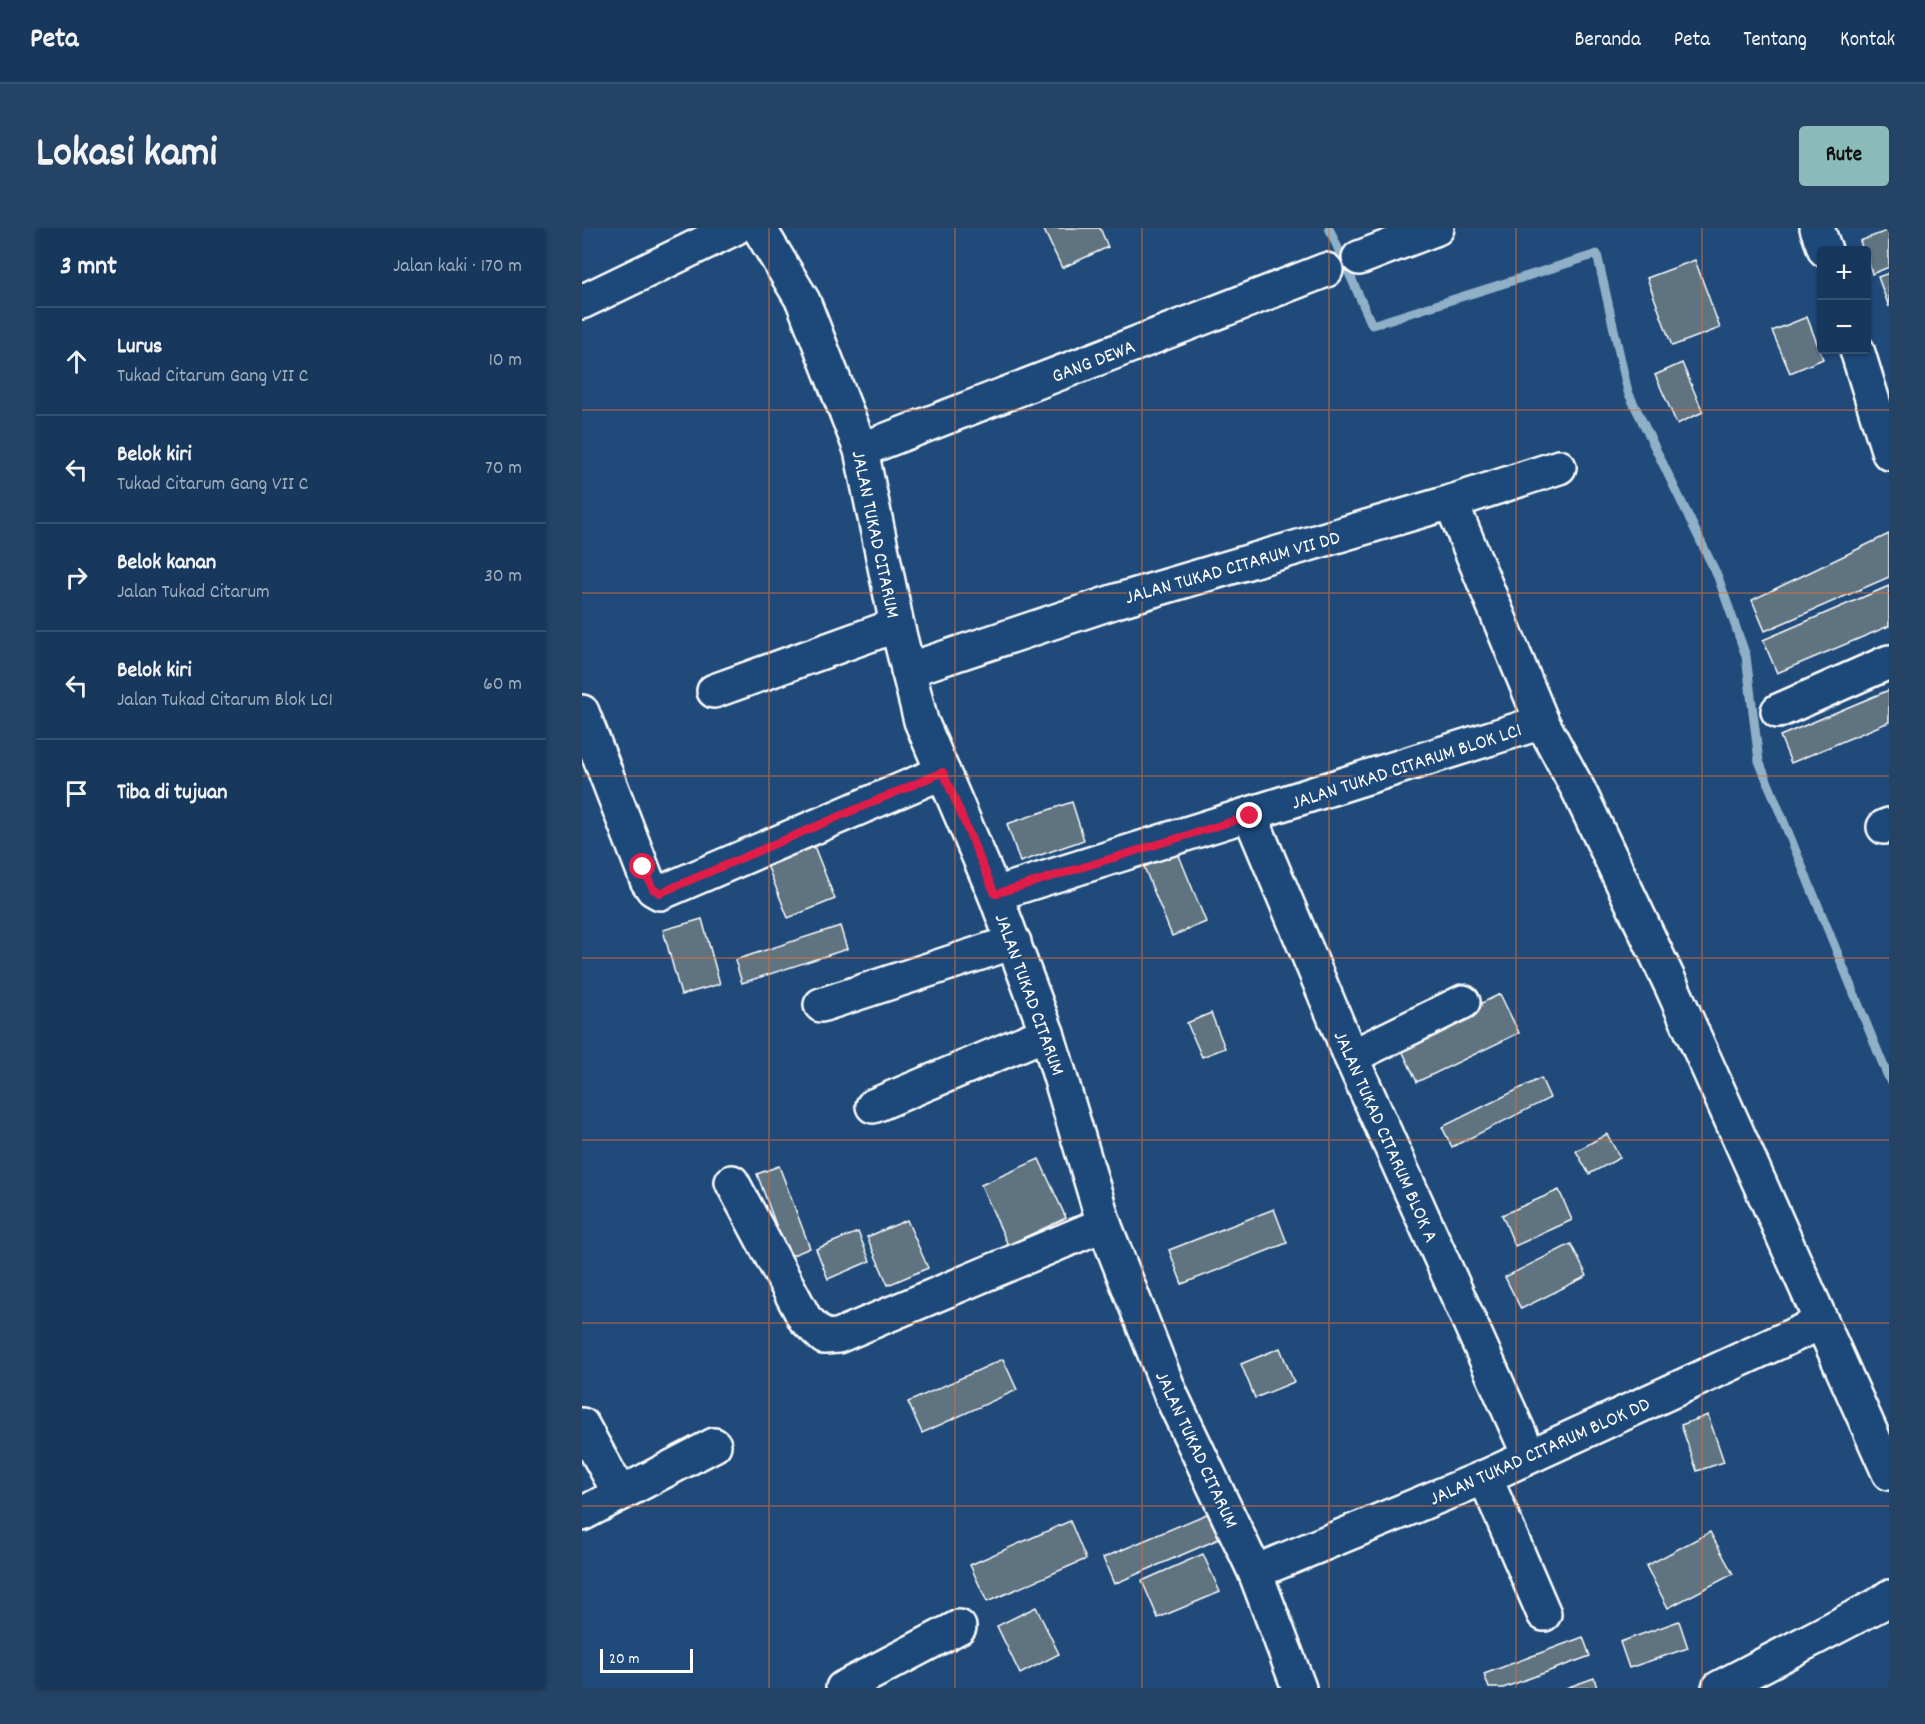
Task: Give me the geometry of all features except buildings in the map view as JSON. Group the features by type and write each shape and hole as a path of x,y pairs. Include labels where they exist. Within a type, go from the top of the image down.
{"street":[{"path":"1359,258 1437,228"},
{"path":"1817,228 1824,246"},
{"path":"582,302 757,229"},
{"name":"JALAN TUKAD CITARUM","path":"757,229 803,301 861,450 897,625 921,721 1014,942 1047,1033 1104,1224 1171,1395 1255,1572 1299,1688"},
{"name":"GANG DEWA","path":"861,450 1326,270"},
{"path":"1858,354 1889,453"},
{"name":"JALAN TUKAD CITARUM VII DD","path":"908,670 1116,601 1451,502 1558,466"},
{"path":"1451,502 1542,722 1579,791 1672,987 1820,1323 1889,1473"},
{"path":"714,691 897,625"},
{"path":"1778,711 1889,662"},
{"path":"582,712 647,880 653,889 660,893 943,772"},
{"name":"JALAN TUKAD CITARUM BLOK LC1","path":"995,894 1250,816 1542,722"},
{"name":"JALAN TUKAD CITARUM BLOK A","path":"1250,816 1352,1057 1529,1455"},
{"path":"821,1005 1014,942"},
{"path":"1352,1057 1463,1002"},
{"path":"873,1106 1047,1033"},
{"path":"732,1182 805,1319 824,1338 838,1336 1104,1224"},
{"name":"JALAN TUKAD CITARUM BLOK DD","path":"1255,1572 1485,1477 1820,1323"},
{"path":"582,1425 620,1494"},
{"path":"582,1514 714,1446"},
{"path":"1485,1477 1544,1614"},
{"path":"1719,1688 1886,1609"},
{"path":"843,1688 959,1627"}],"waterway":[{"path":"1329,228 1372,325 1597,254 1628,392 1718,577 1746,656 1759,761 1889,1079"}],"route":[{"path":"643,867 647,880 653,889 660,893 943,772 995,894 1250,816"}]}
